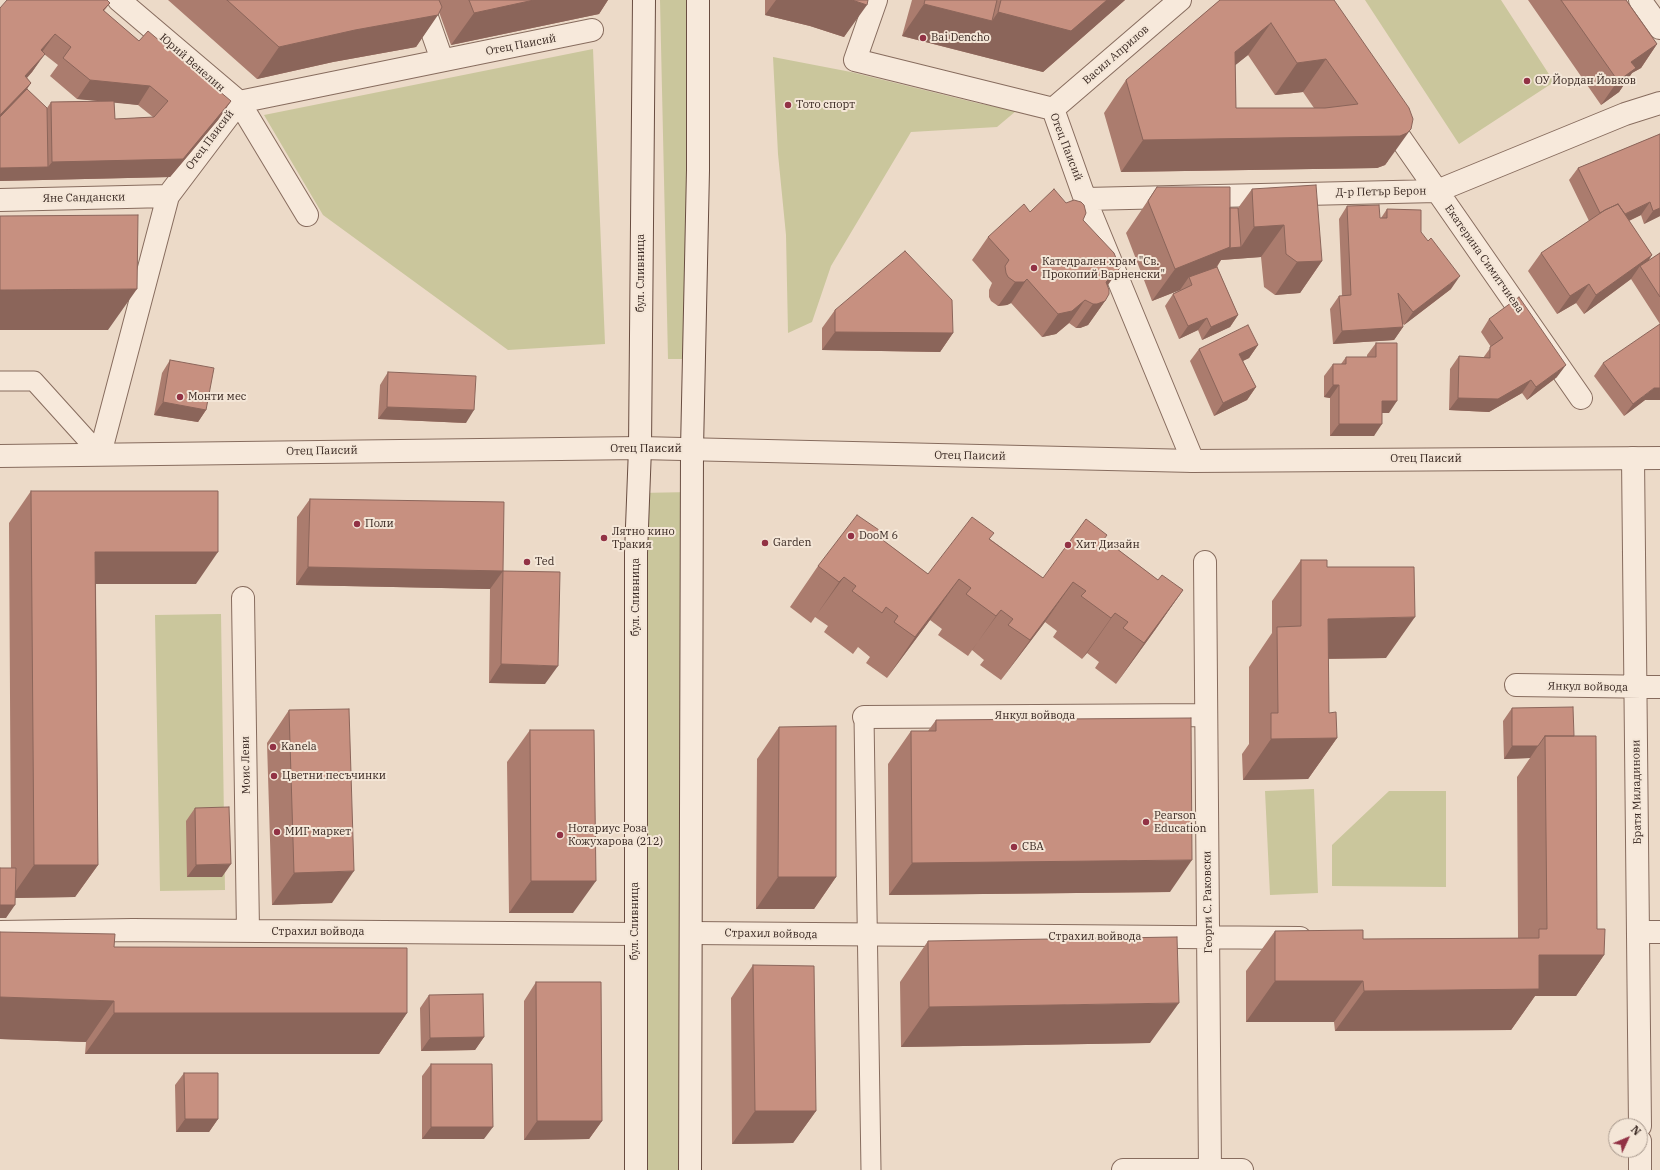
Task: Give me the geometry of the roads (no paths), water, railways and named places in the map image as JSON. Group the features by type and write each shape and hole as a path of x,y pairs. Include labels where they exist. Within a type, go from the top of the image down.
{"street":[{"name":"Юрий Венелин","path":"119,0 239,102 307,215"},
{"path":"421,0 442,60"},
{"name":"бул. Сливница","path":"636,1170 636,561 640,448 644,0"},
{"path":"690,1170 692,449 698,170 698,0"},
{"name":"Отец Паисий","path":"876,0 856,60 1053,109 1085,199 1193,461"},
{"name":"Васил Априлов","path":"1053,109 1180,0"},
{"path":"1640,0 1660,28"},
{"name":"Отец Паисий","path":"100,454 168,196 239,102 592,30"},
{"name":"Екатерина Симитчиева","path":"1373,99 1581,398"},
{"name":"Д-р Петър Берон","path":"1085,199 1437,191 1625,114 1660,103"},
{"name":"Яне Сандански","path":"0,200 168,196"},
{"name":"Отец Паисий","path":"0,456 640,448 1193,461 1660,458"},
{"name":"Братя Миладинови","path":"1633,458 1640,1118"},
{"name":"Георги С. Раковски","path":"1205,562 1210,1170"},
{"name":"Моис Леви","path":"243,598 248,931"},
{"name":"Янкул войвода","path":"1516,686 1660,688"},
{"name":"Янкул войвода","path":"864,717 1206,715"},
{"name":"Страхил войвода","path":"0,932 133,930 635,934"},
{"path":"1638,932 1660,932"},
{"name":"Страхил войвода","path":"691,933 867,936 1318,939"},
{"path":"1640,1158 1640,1170"},
{"path":"1123,1170 1242,1170"}],"lane":[{"path":"0,381 34,381 100,454"},
{"path":"864,717 871,1170"}],"place":[{"name":"Bai Dencho","path":"923,38"},
{"name":"ОУ Йордан Йовков","path":"1527,81"},
{"name":"Тото спорт","path":"788,105"},
{"name":"Катедрален храм \"Св. Прокопий Варненски\"","path":"1034,268"},
{"name":"Монти мес","path":"180,397"},
{"name":"Поли","path":"357,524"},
{"name":"DooM 6","path":"851,536"},
{"name":"Лятно кино Тракия","path":"604,538"},
{"name":"Garden","path":"765,543"},
{"name":"Хит Дизайн","path":"1068,545"},
{"name":"Ted","path":"527,562"},
{"name":"Kanela","path":"273,747"},
{"name":"Цветни песъчинки","path":"274,776"},
{"name":"Pearson Education","path":"1146,822"},
{"name":"МИГ маркет","path":"277,832"},
{"name":"Нотариус Роза Кожухарова (212)","path":"560,835"},
{"name":"CBA","path":"1014,847"}]}
